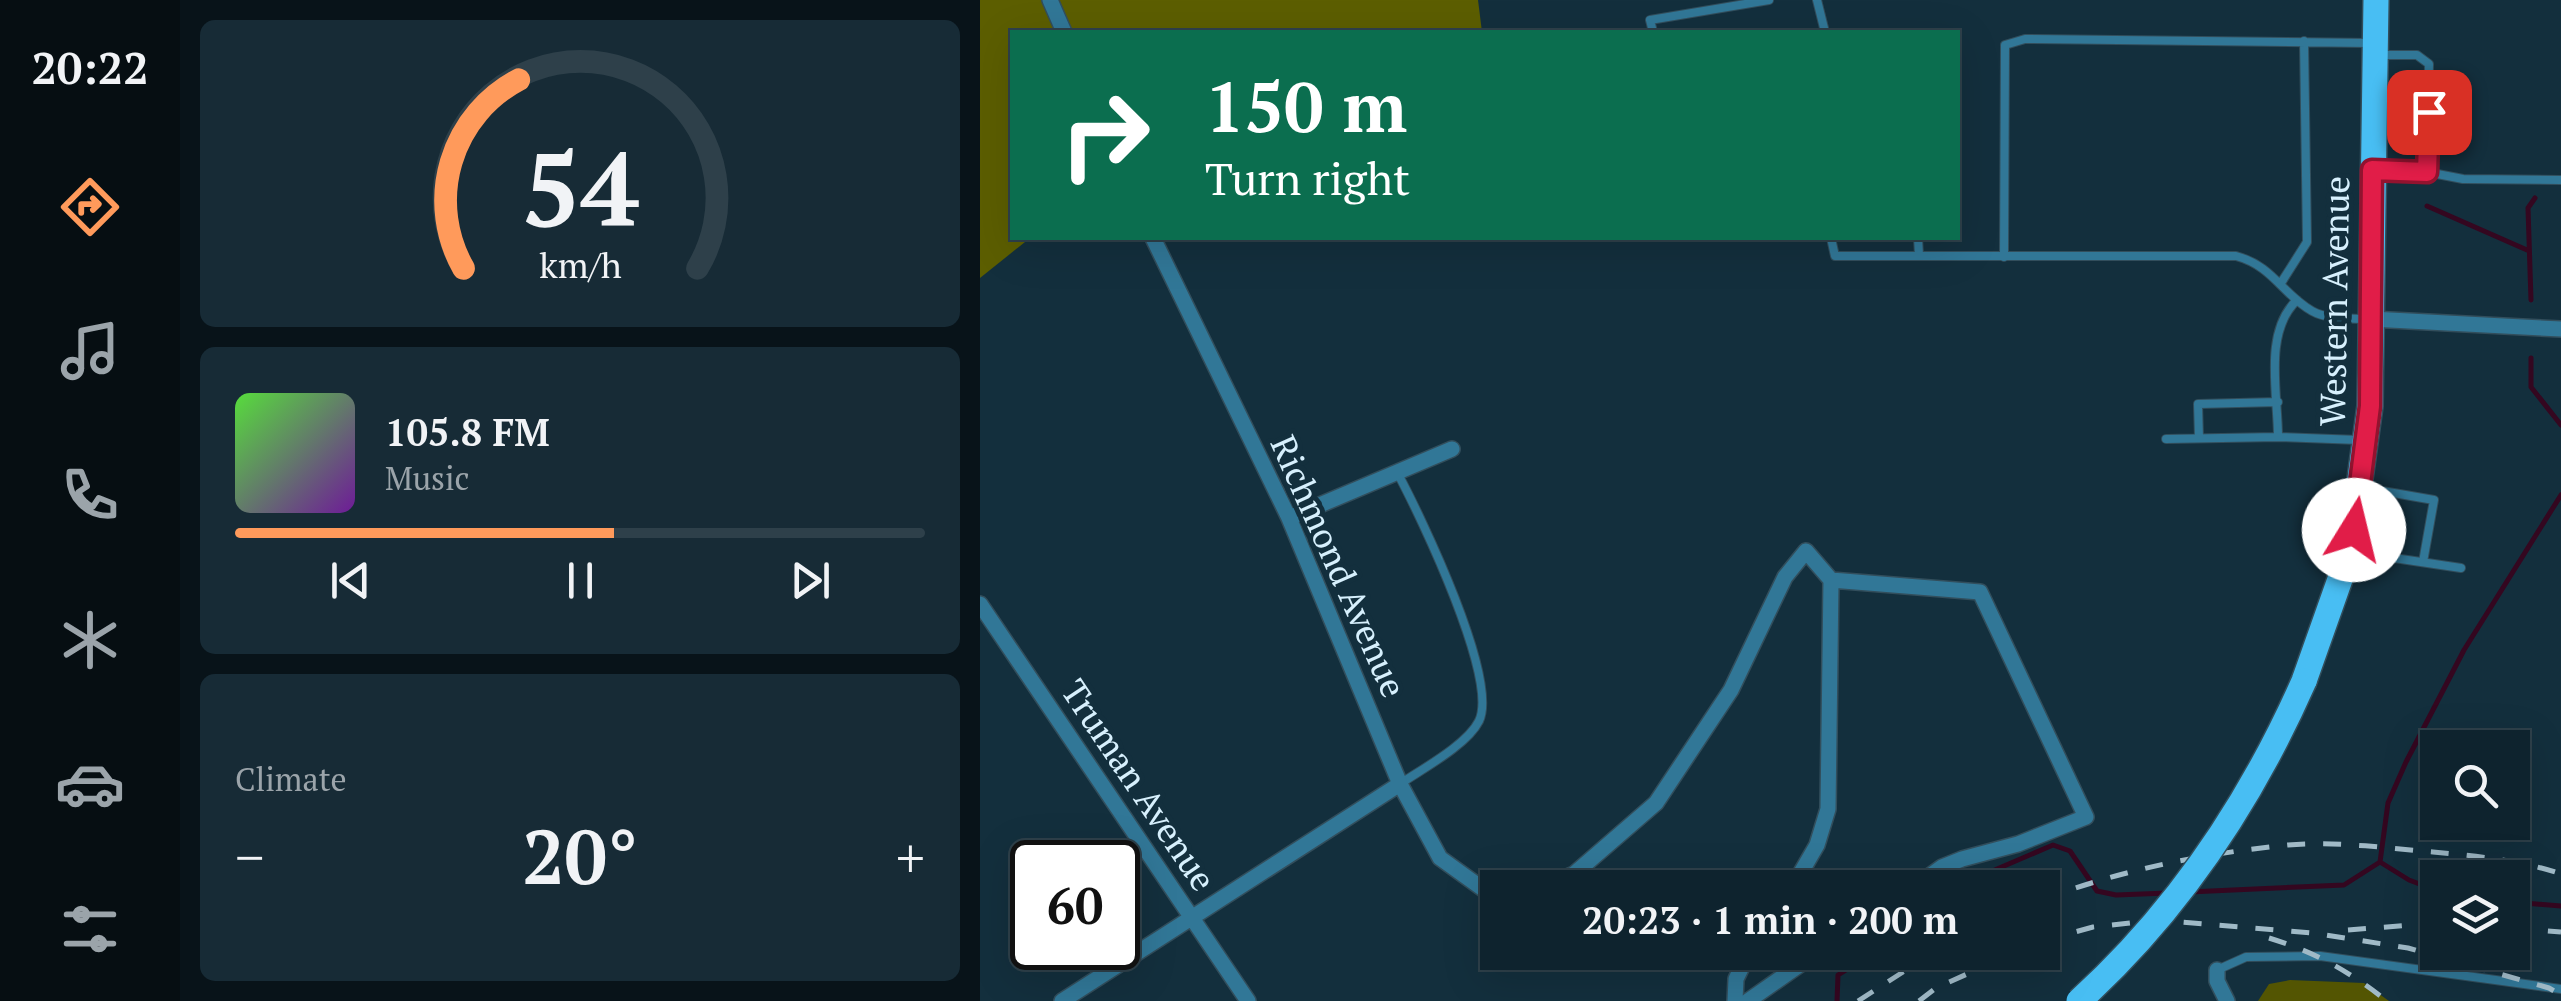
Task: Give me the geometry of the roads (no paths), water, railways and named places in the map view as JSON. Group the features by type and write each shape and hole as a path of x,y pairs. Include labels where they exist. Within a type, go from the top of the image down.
{"main road":[{"name":"Western Avenue","path":"2079,1001 2127,955 2213,847 2252,788 2304,681 2350,551 2370,406 2376,0"}],"street":[{"path":"1050,0 1063,30"},
{"name":"Richmond Avenue","path":"1154,240 1289,518 1400,784 1440,858 1480,887"},
{"path":"2371,319 2561,328"},
{"path":"1289,518 1452,449"},
{"path":"1579,870 1656,802 1731,690 1785,578 1806,551 1831,580 1828,809 1817,845 1802,870"},
{"path":"1831,580 1980,592 2086,817 2018,844 1986,850 1941,870"},
{"name":"Truman Avenue","path":"980,604 1248,1001"},
{"path":"1062,1001 1400,784"},
{"path":"1735,1001 1740,970"},
{"path":"1748,1001 1792,970"},
{"path":"2217,970 2226,1001"}],"lane":[{"path":"1652,30 1650,20 1769,0"},
{"path":"1818,0 1825,30"},
{"path":"2004,257 2005,44 2025,39 2304,41 2417,55 2429,64 2427,172"},
{"path":"2281,283 2307,242 2304,41"},
{"path":"2372,170 2427,172 2463,179 2561,180"},
{"path":"1831,240 1835,256 2236,256 2259,266 2314,312 2333,318 2371,319"},
{"path":"1918,240 1919,255"},
{"path":"2278,437 2276,342 2282,314 2297,300"},
{"path":"2199,438 2198,404 2278,402"},
{"path":"2166,438 2366,441"},
{"path":"1397,474 1416,508 1462,619 1482,683 1478,723 1466,738 1400,784"},
{"path":"2360,487 2434,500 2423,562"},
{"path":"2350,551 2461,568"},
{"path":"2217,970 2246,957 2320,956 2561,989"}],"waterway":[{"path":"2531,300 2528,208 2535,198"},
{"path":"2427,206 2527,250"},
{"path":"2531,358 2531,387 2561,425"},
{"path":"2189,892 2344,885 2380,862 2388,803 2406,762 2464,650 2561,495"},
{"path":"1995,870 2053,845 2070,851 2097,891 2116,895 2168,893"},
{"path":"2380,862 2420,884"},
{"path":"2530,903 2561,906"},
{"path":"1837,1001 1838,975 1846,970"}],"railway":[{"path":"2060,894 2164,864 2306,844 2481,857 2561,874"},
{"path":"2060,936 2093,927 2157,920 2313,933 2408,948 2549,988 2561,995"},
{"path":"2348,930 2420,924"},
{"path":"2530,929 2561,932"},
{"path":"2269,938 2331,964 2387,1001"},
{"path":"1858,1001 1906,970"},
{"path":"1919,1001 1936,988 1976,970"}]}
